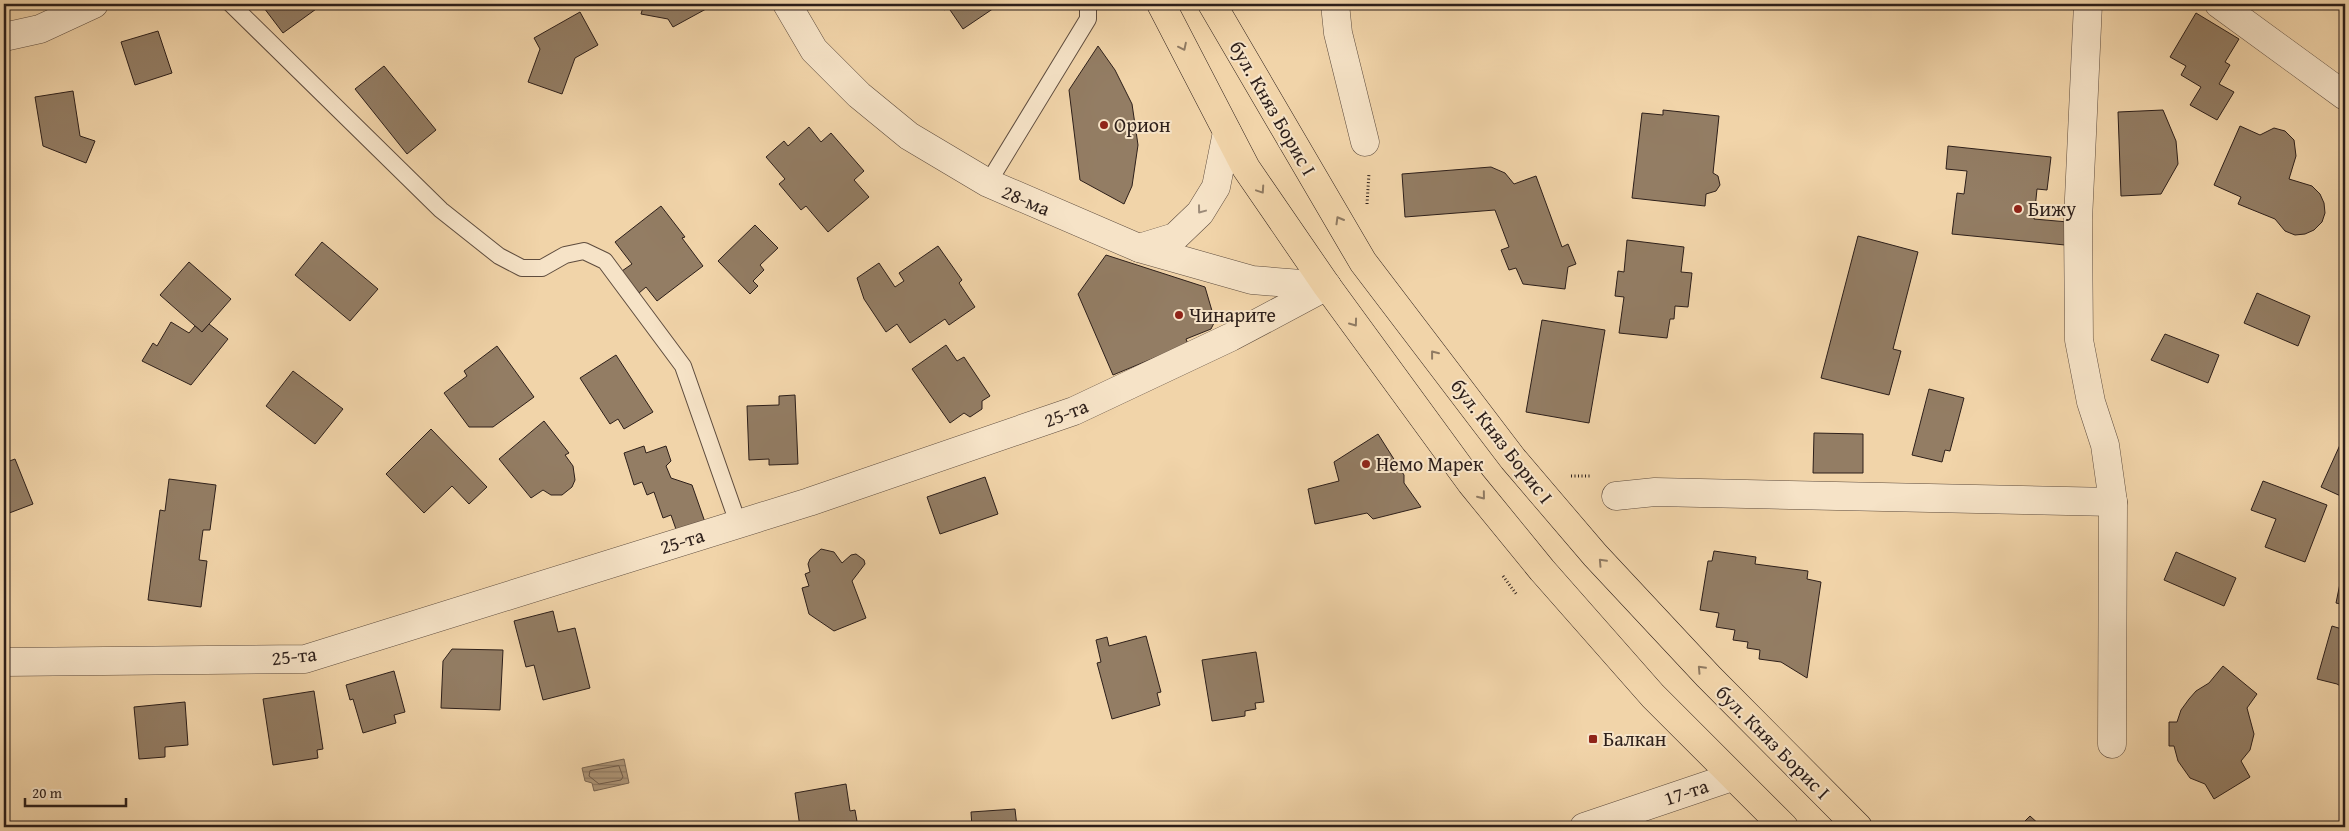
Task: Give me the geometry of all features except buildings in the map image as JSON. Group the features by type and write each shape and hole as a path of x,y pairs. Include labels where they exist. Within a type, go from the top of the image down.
{"highway":[{"path":"1161,4 1246,168 1327,286 1471,482 1542,570 1653,696 1784,827"},
{"name":"бул. Княз Борис I","path":"1212,4 1363,262 1513,459 1595,555 1708,676 1858,827"}],"street":[{"path":"4,37 40,29 94,4"},
{"name":"28-ма","path":"787,4 814,50 859,95 909,136 988,183 1139,248 1252,280 1327,286"},
{"path":"1335,4 1338,33 1365,142"},
{"path":"2088,4 2078,220 2079,340 2091,402 2105,445 2113,502 2112,744"},
{"path":"2220,4 2345,96"},
{"path":"1139,248 1175,238 1200,213 1216,187 1227,132"},
{"name":"25-та","path":"4,662 305,659 738,524 1074,411 1231,336 1327,286"},
{"path":"1616,496 1655,492 2113,502"},
{"name":"17-та","path":"1584,827 1732,777"}],"lane":[{"path":"232,4 441,210 499,256 522,268 542,268 565,255 584,251 605,261 683,366 738,524"},
{"path":"988,183 1088,19 1086,4"}],"water":[{"path":"624,759 629,783 594,791 592,783 585,781 582,768"}],"place":[{"name":"Орион","path":"1104,125"},
{"name":"Бижу","path":"2018,209"},
{"name":"Чинарите","path":"1179,315"},
{"name":"Немо Марек","path":"1366,464"},
{"name":"Балкан","path":"1593,739"}]}
